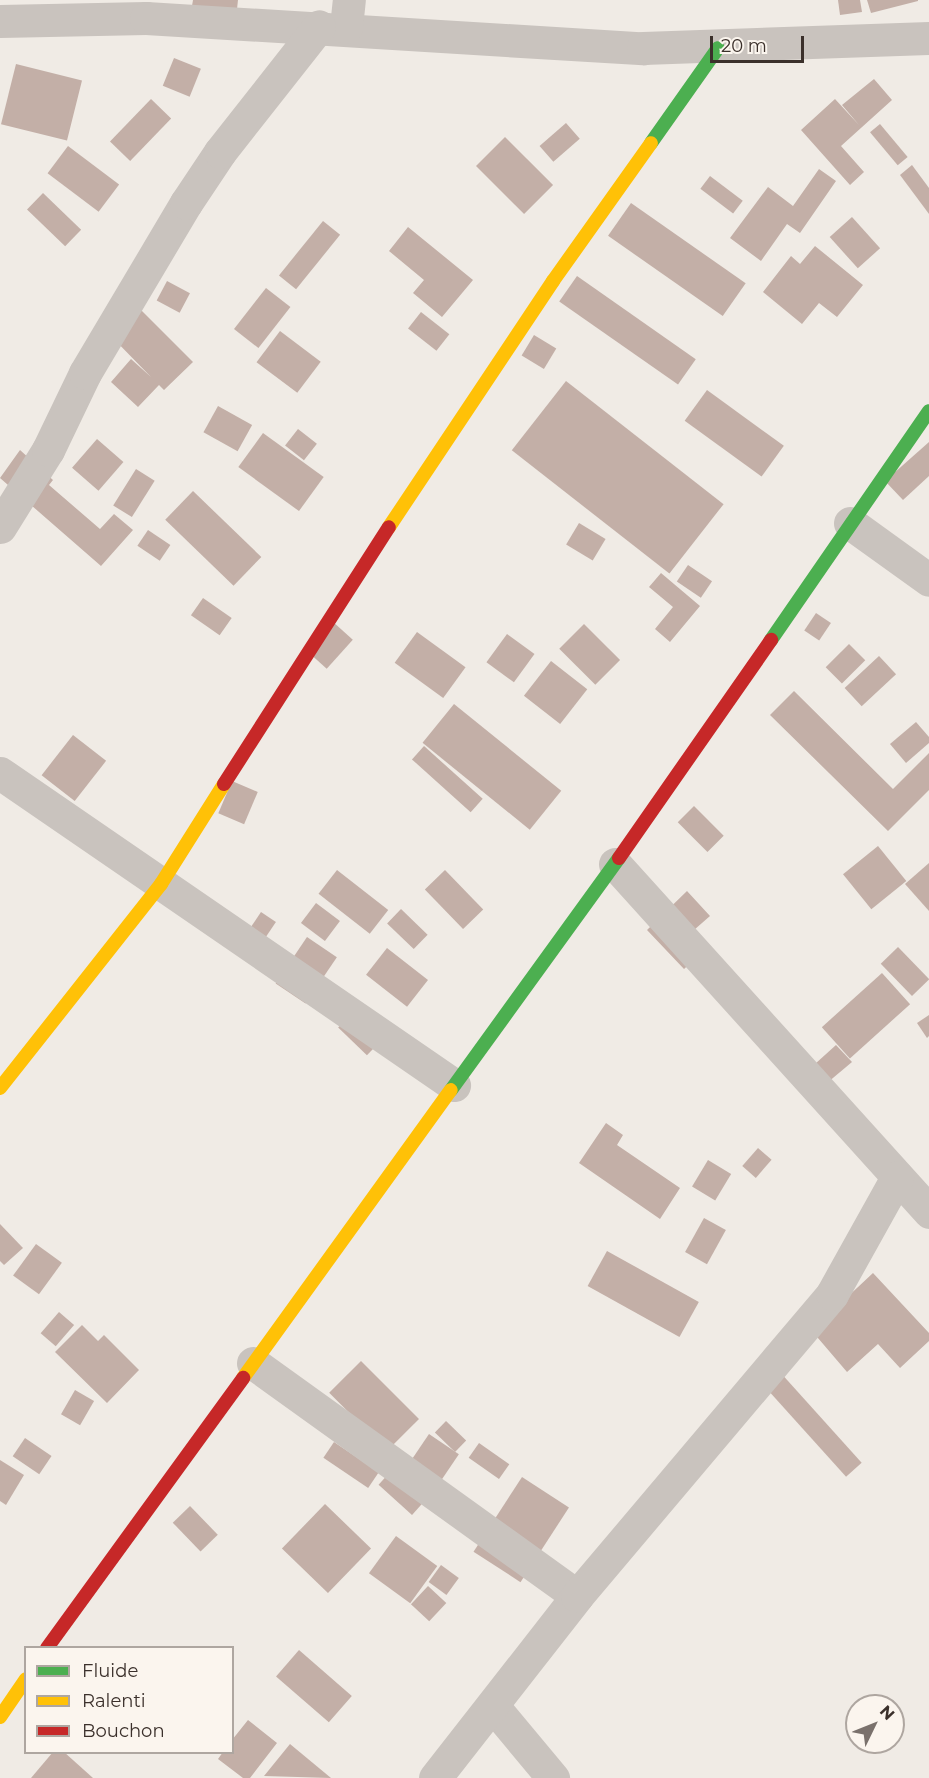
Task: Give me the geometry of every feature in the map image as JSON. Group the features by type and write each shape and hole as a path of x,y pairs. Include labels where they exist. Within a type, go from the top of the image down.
{"street":[{"path":"2,25 146,18 338,18 643,48 718,48 929,38"},
{"path":"0,527 14,510 85,374 186,203 220,152 338,18"},
{"path":"0,1088 161,884 311,645 553,280 718,48"},
{"path":"48,1646 615,864 929,411"},
{"path":"850,524 929,580"},
{"path":"0,773 454,1085"},
{"path":"615,864 929,1212"},
{"path":"435,1778 577,1596 832,1294 897,1176"},
{"path":"253,1363 577,1596"},
{"path":"0,1717 24,1682"},
{"path":"493,1706 553,1778"}],"building":[{"path":"193,0 238,0 237,9 192,6"},
{"path":"838,0 860,0 862,12 840,15"},
{"path":"867,0 918,0 918,1 871,13"},
{"path":"174,58 201,69 190,97 163,86"},
{"path":"16,64 82,80 67,141 1,124"},
{"path":"874,79 892,100 841,146 864,172 850,185 801,130 835,99 859,125 842,105"},
{"path":"151,99 171,118 130,161 110,141"},
{"path":"566,123 580,139 553,162 540,146"},
{"path":"880,124 908,157 898,165 870,132"},
{"path":"505,137 553,185 524,214 476,166"},
{"path":"68,146 119,185 99,212 48,173"},
{"path":"912,165 929,188 929,214 900,175"},
{"path":"819,169 836,181 800,233 787,224 761,261 730,238 768,187 793,206"},
{"path":"710,176 743,201 733,213 700,189"},
{"path":"43,193 81,230 65,246 27,210"},
{"path":"631,203 746,283 723,316 608,236"},
{"path":"852,217 880,248 858,268 830,237"},
{"path":"323,221 340,235 296,289 279,275"},
{"path":"408,227 473,280 442,317 413,293 424,280 389,251"},
{"path":"815,246 863,285 837,317 819,303 802,324 763,292 791,256 800,264"},
{"path":"577,276 696,359 678,385 559,301"},
{"path":"167,281 190,293 180,313 157,300"},
{"path":"266,288 290,307 258,348 234,329"},
{"path":"136,305 193,362 164,390 159,385 138,407 111,382 131,359 151,377 108,333"},
{"path":"421,312 449,334 436,351 408,329"},
{"path":"280,331 321,362 297,393 257,362"},
{"path":"534,335 556,348 544,369 522,356"},
{"path":"566,381 724,504 669,573 512,450"},
{"path":"707,390 784,446 762,477 685,421"},
{"path":"218,406 252,425 238,451 203,432"},
{"path":"298,429 317,444 304,460 285,446"},
{"path":"263,433 324,477 299,511 238,467"},
{"path":"97,439 123,462 98,491 72,468"},
{"path":"929,442 929,476 903,500 885,481"},
{"path":"20,450 53,480 49,485 100,529 114,514 133,530 101,566 0,478"},
{"path":"136,469 155,481 132,517 113,505"},
{"path":"193,491 261,557 234,586 165,520"},
{"path":"579,523 606,539 593,560 566,544"},
{"path":"148,530 170,545 160,561 137,546"},
{"path":"688,565 712,581 701,598 677,582"},
{"path":"661,573 700,606 670,642 655,629 673,607 649,587"},
{"path":"203,598 232,618 220,635 191,615"},
{"path":"816,613 831,623 819,640 804,630"},
{"path":"332,621 353,640 327,669 306,650"},
{"path":"584,624 620,660 595,685 559,649"},
{"path":"417,632 466,667 443,698 395,663"},
{"path":"507,634 535,654 514,682 486,662"},
{"path":"849,644 865,660 842,684 826,667"},
{"path":"879,656 896,674 862,706 845,688"},
{"path":"551,661 587,689 560,724 524,696"},
{"path":"794,691 893,789 929,753 929,790 888,831 770,715"},
{"path":"454,704 561,791 530,830 423,743"},
{"path":"916,722 929,737 929,743 906,763 890,744"},
{"path":"73,735 106,761 75,801 42,775"},
{"path":"424,746 483,799 471,812 412,759"},
{"path":"232,781 258,792 244,824 218,813"},
{"path":"694,806 724,836 707,852 678,822"},
{"path":"878,846 906,881 871,909 843,874"},
{"path":"929,863 929,911 905,884"},
{"path":"337,870 388,910 370,934 319,894"},
{"path":"445,870 483,910 463,929 425,889"},
{"path":"687,891 710,916 694,930 709,946 684,969 647,930"},
{"path":"316,903 340,921 325,941 301,923"},
{"path":"401,909 428,935 414,949 387,923"},
{"path":"261,912 276,922 259,948 244,938"},
{"path":"307,937 337,957 306,1004 276,983"},
{"path":"898,947 929,979 912,996 881,964"},
{"path":"387,948 428,980 407,1007 366,975"},
{"path":"882,973 910,1004 850,1058 822,1027"},
{"path":"359,1006 388,1034 367,1055 338,1028"},
{"path":"929,1015 929,1036 927,1038 917,1023"},
{"path":"836,1045 852,1062 827,1083 794,1083"},
{"path":"606,1123 623,1135 617,1145 680,1188 660,1219 579,1163"},
{"path":"758,1148 772,1160 756,1178 742,1166"},
{"path":"708,1160 731,1174 715,1200 692,1187"},
{"path":"704,1218 726,1230 707,1264 685,1252"},
{"path":"0,1224 23,1248 4,1265 0,1261"},
{"path":"36,1244 62,1263 39,1294 13,1276"},
{"path":"607,1251 699,1302 679,1337 588,1286"},
{"path":"873,1273 929,1333 929,1341 900,1368 878,1344 847,1372 806,1324 842,1302"},
{"path":"59,1312 74,1325 56,1346 41,1333"},
{"path":"82,1325 98,1341 104,1335 139,1370 107,1403 55,1352"},
{"path":"361,1361 419,1419 387,1451 329,1393"},
{"path":"770,1361 862,1463 846,1477 754,1375"},
{"path":"75,1390 94,1401 80,1425 61,1414"},
{"path":"446,1421 466,1440 455,1452 435,1433"},
{"path":"429,1434 459,1454 437,1486 407,1466"},
{"path":"25,1438 52,1456 39,1474 13,1456"},
{"path":"334,1442 379,1472 368,1488 323,1458"},
{"path":"479,1443 509,1464 499,1479 469,1458"},
{"path":"0,1460 24,1475 6,1505 0,1501"},
{"path":"400,1461 433,1491 412,1515 379,1485"},
{"path":"522,1477 569,1507 520,1582 474,1552"},
{"path":"325,1504 371,1548 328,1593 282,1549"},
{"path":"190,1506 218,1535 201,1551 173,1523"},
{"path":"396,1536 437,1566 410,1603 369,1573"},
{"path":"441,1565 459,1578 446,1595 429,1582"},
{"path":"428,1586 446,1603 429,1621 411,1604"},
{"path":"299,1650 352,1696 329,1722 276,1676"},
{"path":"248,1720 277,1743 250,1778 243,1778 218,1759 222,1754 234,1754 234,1738"},
{"path":"290,1744 331,1778 264,1776"},
{"path":"51,1754 66,1754 93,1778 31,1778"}],"traffic: fast":[{"path":"651,143 718,48"},
{"path":"771,640 929,411"},
{"path":"451,1090 619,858"}],"traffic: slow":[{"path":"389,527 553,281 651,143"},
{"path":"0,1088 161,884 224,784"},
{"path":"243,1378 451,1090"},
{"path":"0,1717 24,1682"}],"traffic: jam":[{"path":"224,784 389,527"},
{"path":"619,858 771,640"},
{"path":"48,1646 243,1378"}]}
